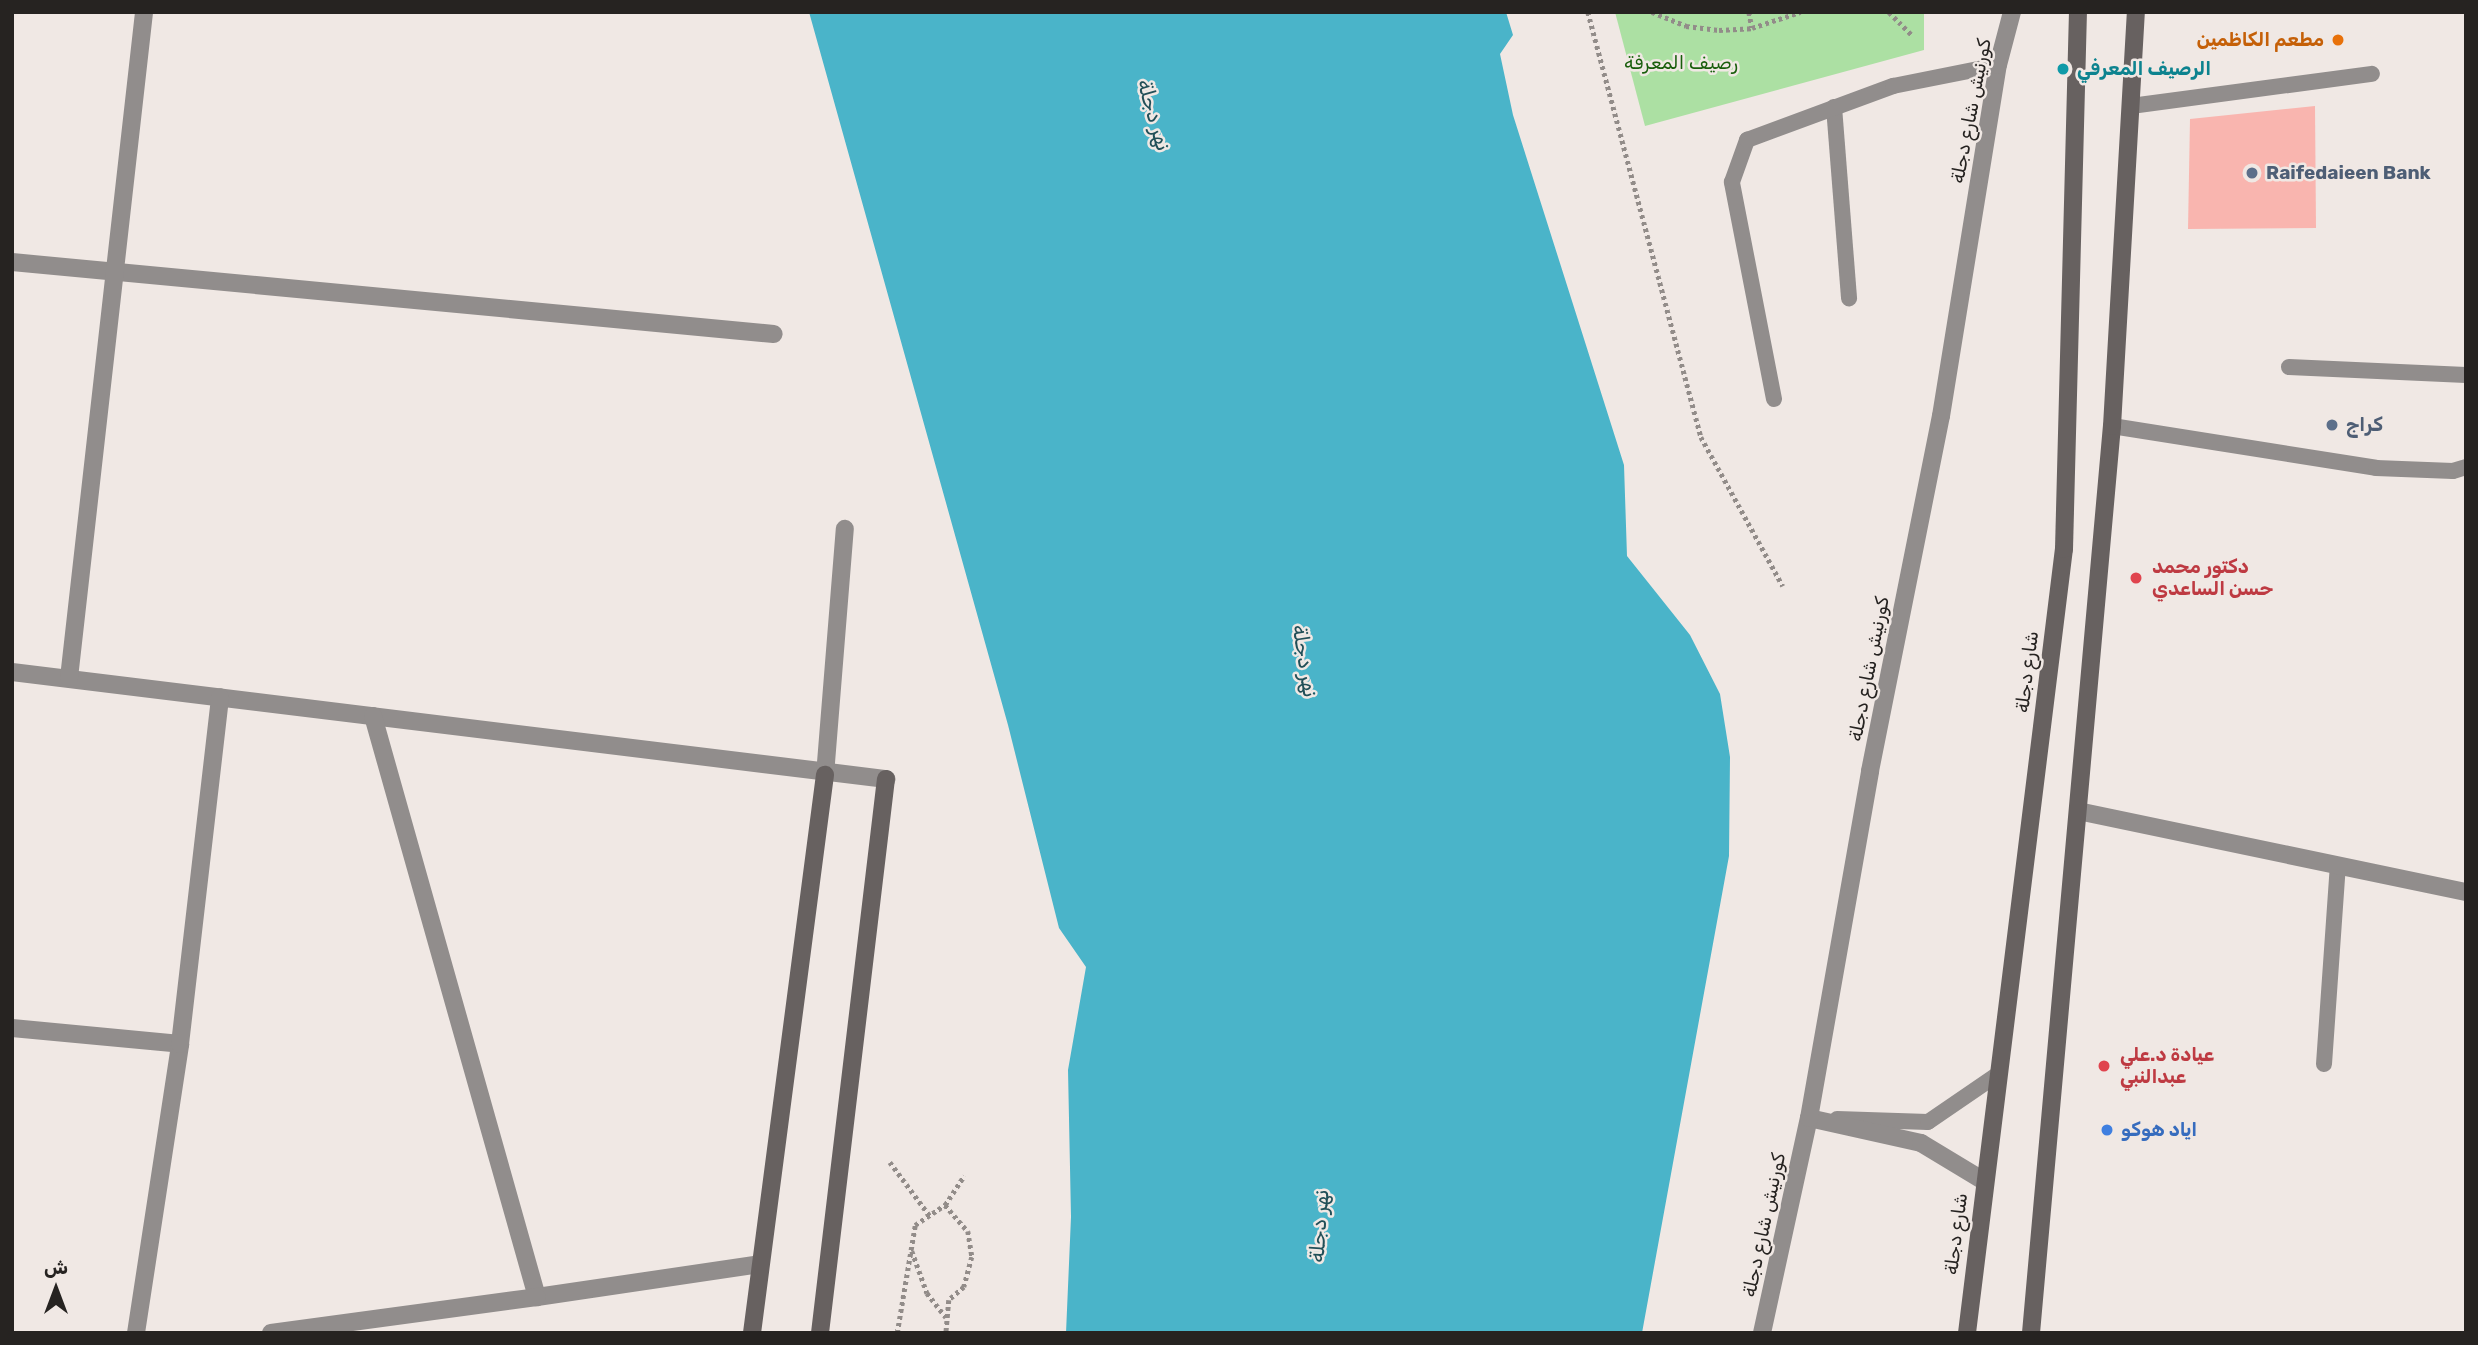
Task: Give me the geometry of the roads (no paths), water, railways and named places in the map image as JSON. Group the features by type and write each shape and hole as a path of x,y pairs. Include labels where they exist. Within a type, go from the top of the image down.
{"main road":[{"path":"2069,12 2078,41"},
{"name":"شارع دجلة","path":"1967,1333 2064,549 2078,12"},
{"path":"2031,1333 2112,426 2136,12"},
{"path":"752,1333 825,775"},
{"path":"820,1333 886,779"}],"street":[{"path":"69,678 117,274 144,12"},
{"name":"كورنيش شارع دجلة","path":"1762,1333 1808,1118 1870,771 1941,416 1998,65 2012,12"},
{"path":"12,262 774,334"},
{"path":"825,775 845,529"},
{"path":"12,672 825,775 886,779"},
{"path":"136,1333 180,1044 220,697"},
{"path":"373,716 537,1297"},
{"path":"2078,811 2466,892"},
{"path":"12,1028 180,1044"},
{"path":"1808,1118 1921,1143 1984,1181"},
{"path":"271,1333 760,1264"}],"lane":[{"path":"1774,399 1732,181 1746,140 1893,86 1998,65"},
{"path":"2131,106 2372,74"},
{"path":"1834,107 1849,298"},
{"path":"2289,367 2466,375"},
{"path":"2112,426 2376,468 2453,471 2466,467"},
{"path":"2324,1064 2338,866"},
{"path":"1808,1118 1928,1122 1998,1074"}],"water":[{"name":"نهر دجلة","path":"809,12 1506,12 1513,35 1500,54 1513,115 1624,465 1627,556 1690,635 1720,694 1730,757 1729,856 1642,1333 1066,1333 1071,1217 1068,1070 1086,967 1059,928 1008,725"}],"place":[{"name":"مطعم الكاظمين","path":"2338,40"},
{"name":"الرصيف المعرفي","path":"2063,69"},
{"name":"Raifedaieen Bank","path":"2252,173"},
{"name":"كراج","path":"2332,425"},
{"name":"دكتور محمد حسن الساعدي","path":"2136,578"},
{"name":"عيادة د.علي عبدالنبي","path":"2104,1066"},
{"name":"اياد هوكو","path":"2107,1130"}],"park label":[{"name":"رصيف المعرفة","path":"1681,63"}]}
